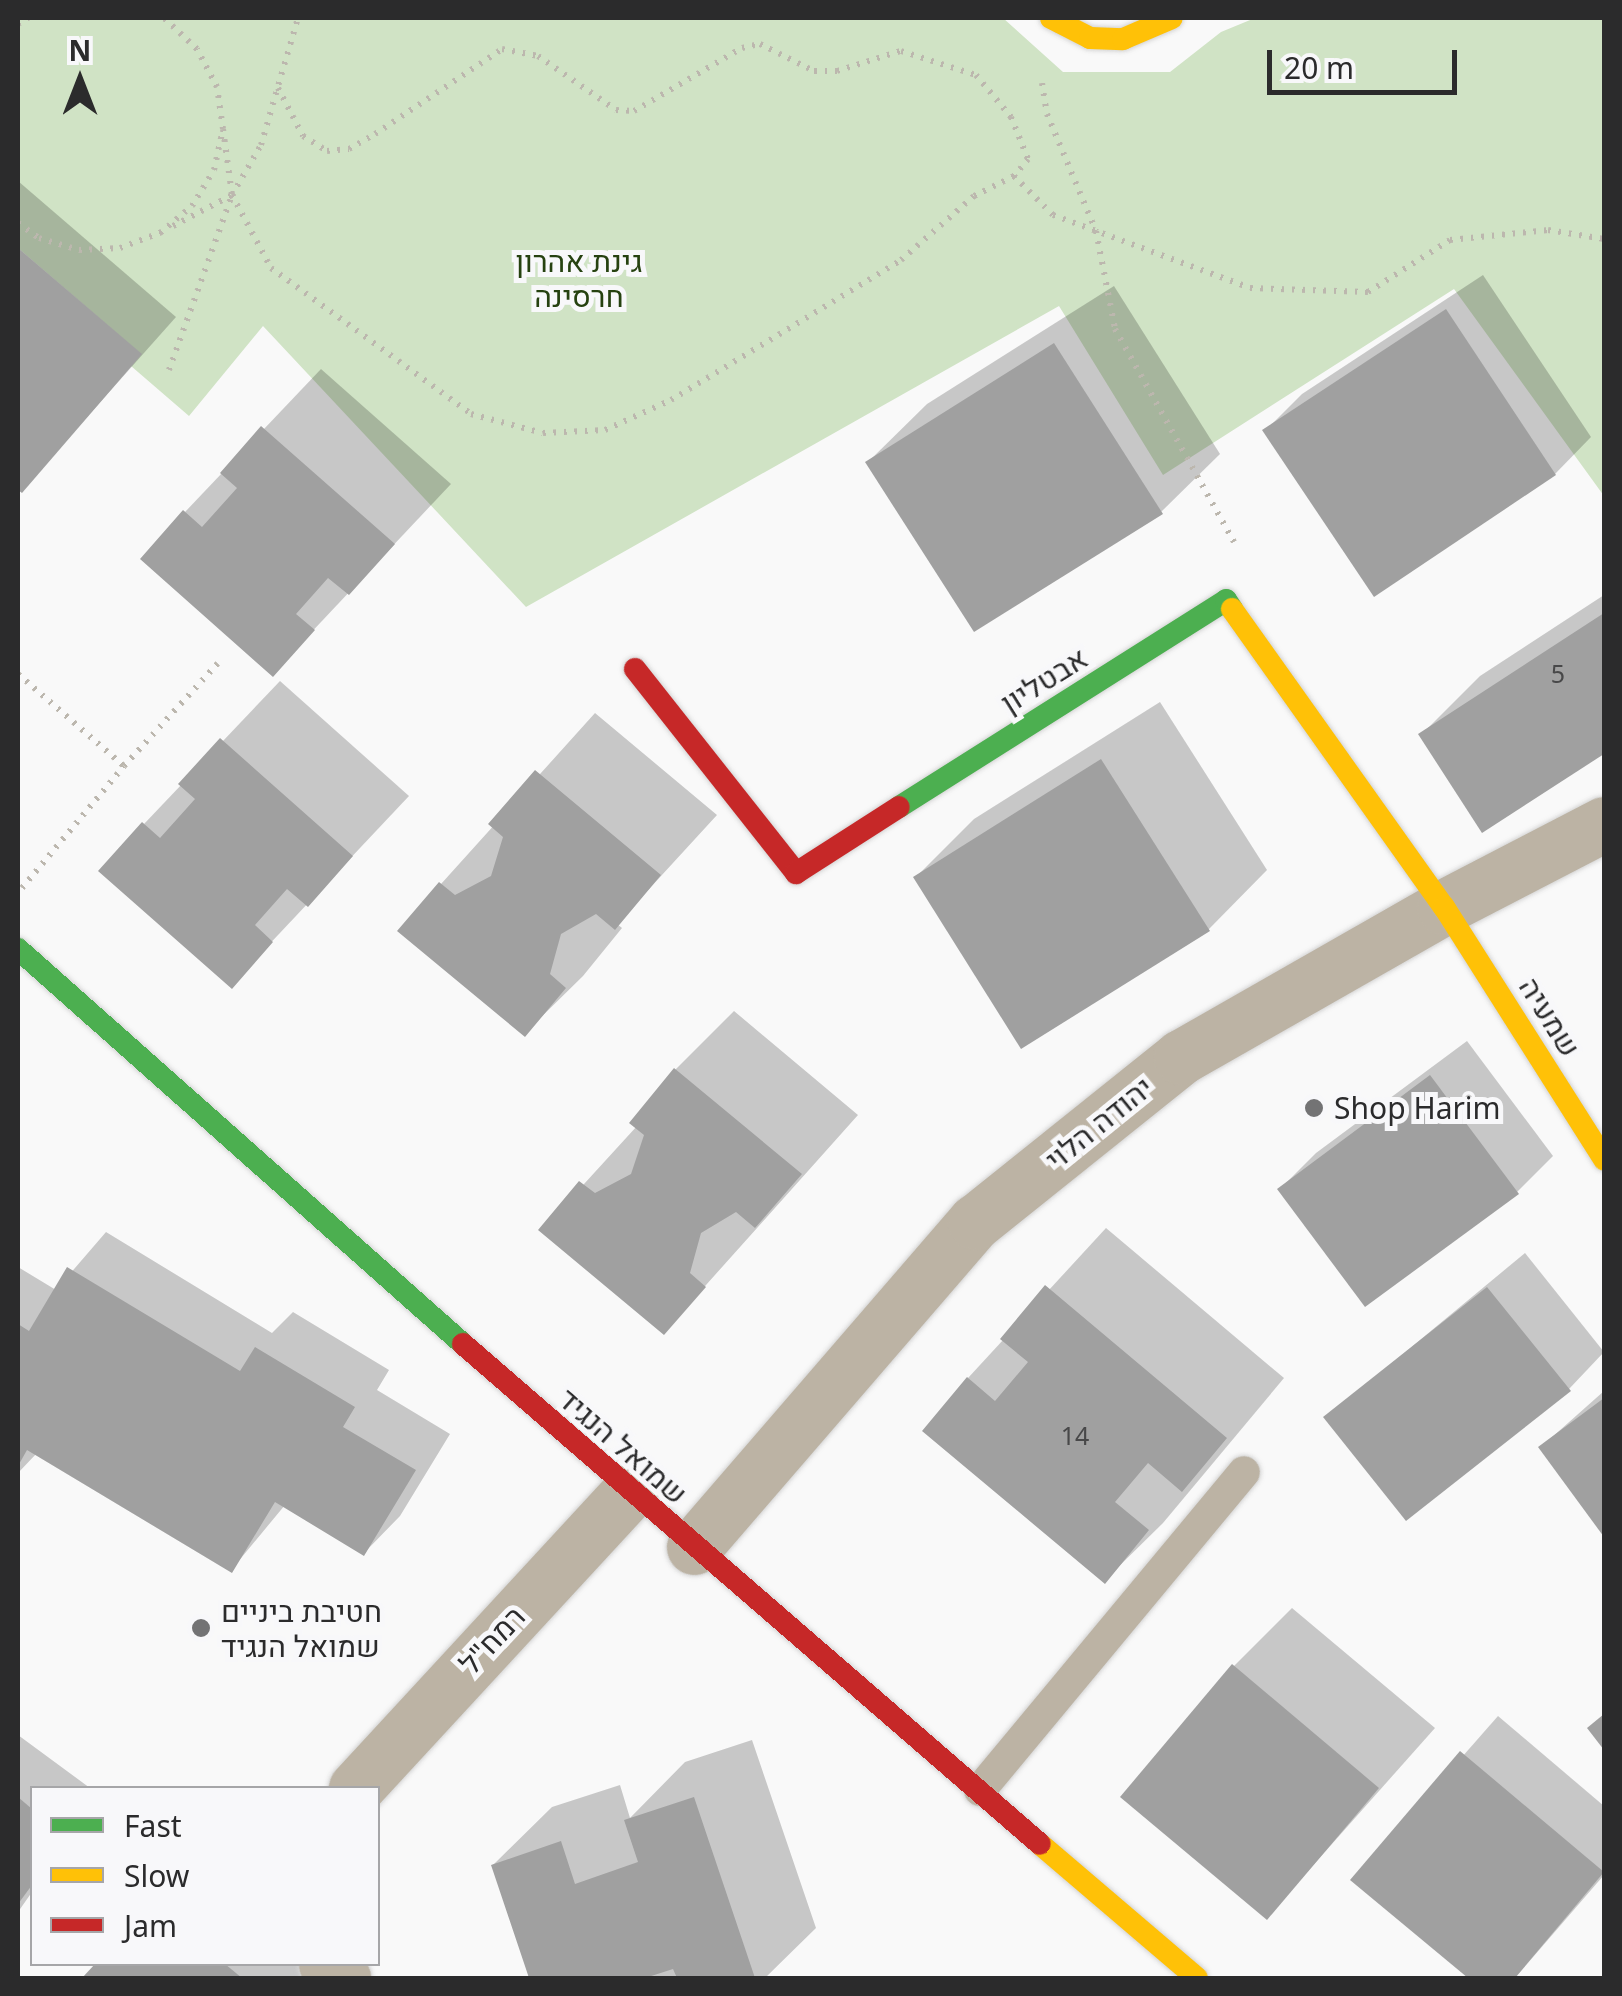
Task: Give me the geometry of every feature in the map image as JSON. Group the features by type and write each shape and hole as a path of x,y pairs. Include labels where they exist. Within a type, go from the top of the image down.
{"street":[{"path":"1051,18 1090,38 1124,39 1172,18"},
{"path":"1226,600 1444,906"},
{"name":"אבטליון","path":"635,670 796,873 1226,600"},
{"name":"יהודה הלוי","path":"694,1547 975,1222 1181,1057 1444,906 1604,824"},
{"name":"שמעיה","path":"1444,906 1604,1159"},
{"name":"שמואל הנגיד","path":"18,948 629,1492 1198,1978"},
{"name":"רמח\"ל","path":"358,1786 629,1492"}],"lane":[{"path":"980,1790 1244,1472"}],"path":[{"path":"18,24 28,18"},
{"path":"164,18 198,48 217,86 232,195 271,268 322,311 471,414 542,433 605,430 671,400 901,260 974,196 1014,176 1028,159 1012,117 976,75 901,51 814,71 760,44 742,48 634,111 616,110 538,56 502,48 375,134 349,149 326,151 303,136 278,88"},
{"path":"169,370 232,195 261,144 298,18"},
{"path":"1040,75 1047,114 1096,231 1114,329 1240,552 1226,600"},
{"path":"160,233 192,206 206,182 222,129"},
{"path":"1014,176 1053,215 1250,288 1368,292 1450,240 1548,230 1604,239"},
{"path":"18,223 39,238 79,250 120,248 160,233 232,195"},
{"path":"18,892 124,766 218,663"},
{"path":"18,674 124,766"}],"green space":[{"name":"גינת אהרון חרסינה","path":"18,18 1003,18 1063,72 1170,72 1221,32 1255,18 1604,18 1604,496 1454,289 1163,475 1059,306 526,607 263,326 189,416 131,366 141,354 18,248"}],"building":[{"path":"18,248 142,354 22,493 18,490"},
{"path":"1446,309 1556,475 1374,597 1262,430"},
{"path":"1054,343 1163,514 974,632 865,462"},
{"path":"261,426 395,544 349,595 328,578 296,614 315,630 273,677 140,559 183,510 202,527 237,488 220,473"},
{"path":"1604,613 1604,754 1482,833 1418,734"},
{"path":"220,738 353,856 308,907 287,889 255,925 273,942 232,989 98,871 142,822 160,838 195,799 178,784"},
{"path":"1101,759 1210,931 1021,1049 913,877"},
{"path":"535,770 661,875 615,930 596,914 561,934 550,974 566,988 525,1037 397,931 439,882 455,895 491,876 503,837 488,824"},
{"path":"674,1068 802,1174 755,1228 736,1212 701,1233 690,1273 706,1287 664,1335 538,1230 579,1181 595,1193 631,1174 644,1135 629,1123"},
{"path":"1430,1075 1519,1194 1365,1307 1277,1189"},
{"name":"חטיבת ביניים שמואל הנגיד","path":"67,1267 240,1371 255,1347 355,1407 343,1427 416,1470 364,1556 275,1502 232,1573 27,1450 18,1466 18,1324 29,1331"},
{"path":"1045,1285 1227,1438 1182,1492 1148,1463 1115,1502 1149,1530 1105,1584 922,1431 967,1377 995,1401 1028,1362 1000,1339"},
{"path":"1487,1287 1571,1391 1406,1521 1323,1417"},
{"path":"1604,1398 1604,1537 1538,1447"},
{"path":"1232,1664 1379,1788 1267,1920 1120,1797"},
{"path":"1604,1714 1604,1750 1587,1728"},
{"path":"1460,1751 1604,1872 1515,1978 1468,1978 1350,1880"},
{"path":"18,1797 30,1807 30,1888 18,1904"},
{"path":"694,1797 755,1978 677,1978 673,1969 645,1978 529,1978 491,1865 561,1841 575,1884 638,1862 624,1820"},
{"path":"93,1966 227,1966 242,1978 82,1978"}],"traffic: fast":[{"path":"899,807 1226,600 1232,609"},
{"path":"18,949 463,1344"}],"traffic: slow":[{"path":"1051,18 1090,38 1123,39 1172,18"},
{"path":"1232,609 1444,907 1604,1159"},
{"path":"1040,1844 1197,1978"}],"traffic: jam":[{"path":"635,669 796,873 899,807"},
{"path":"463,1344 1040,1844"}],"place":[{"name":"Shop Harim","path":"1314,1108"},
{"name":"חטיבת ביניים שמואל הנגיד","path":"201,1628"}]}
